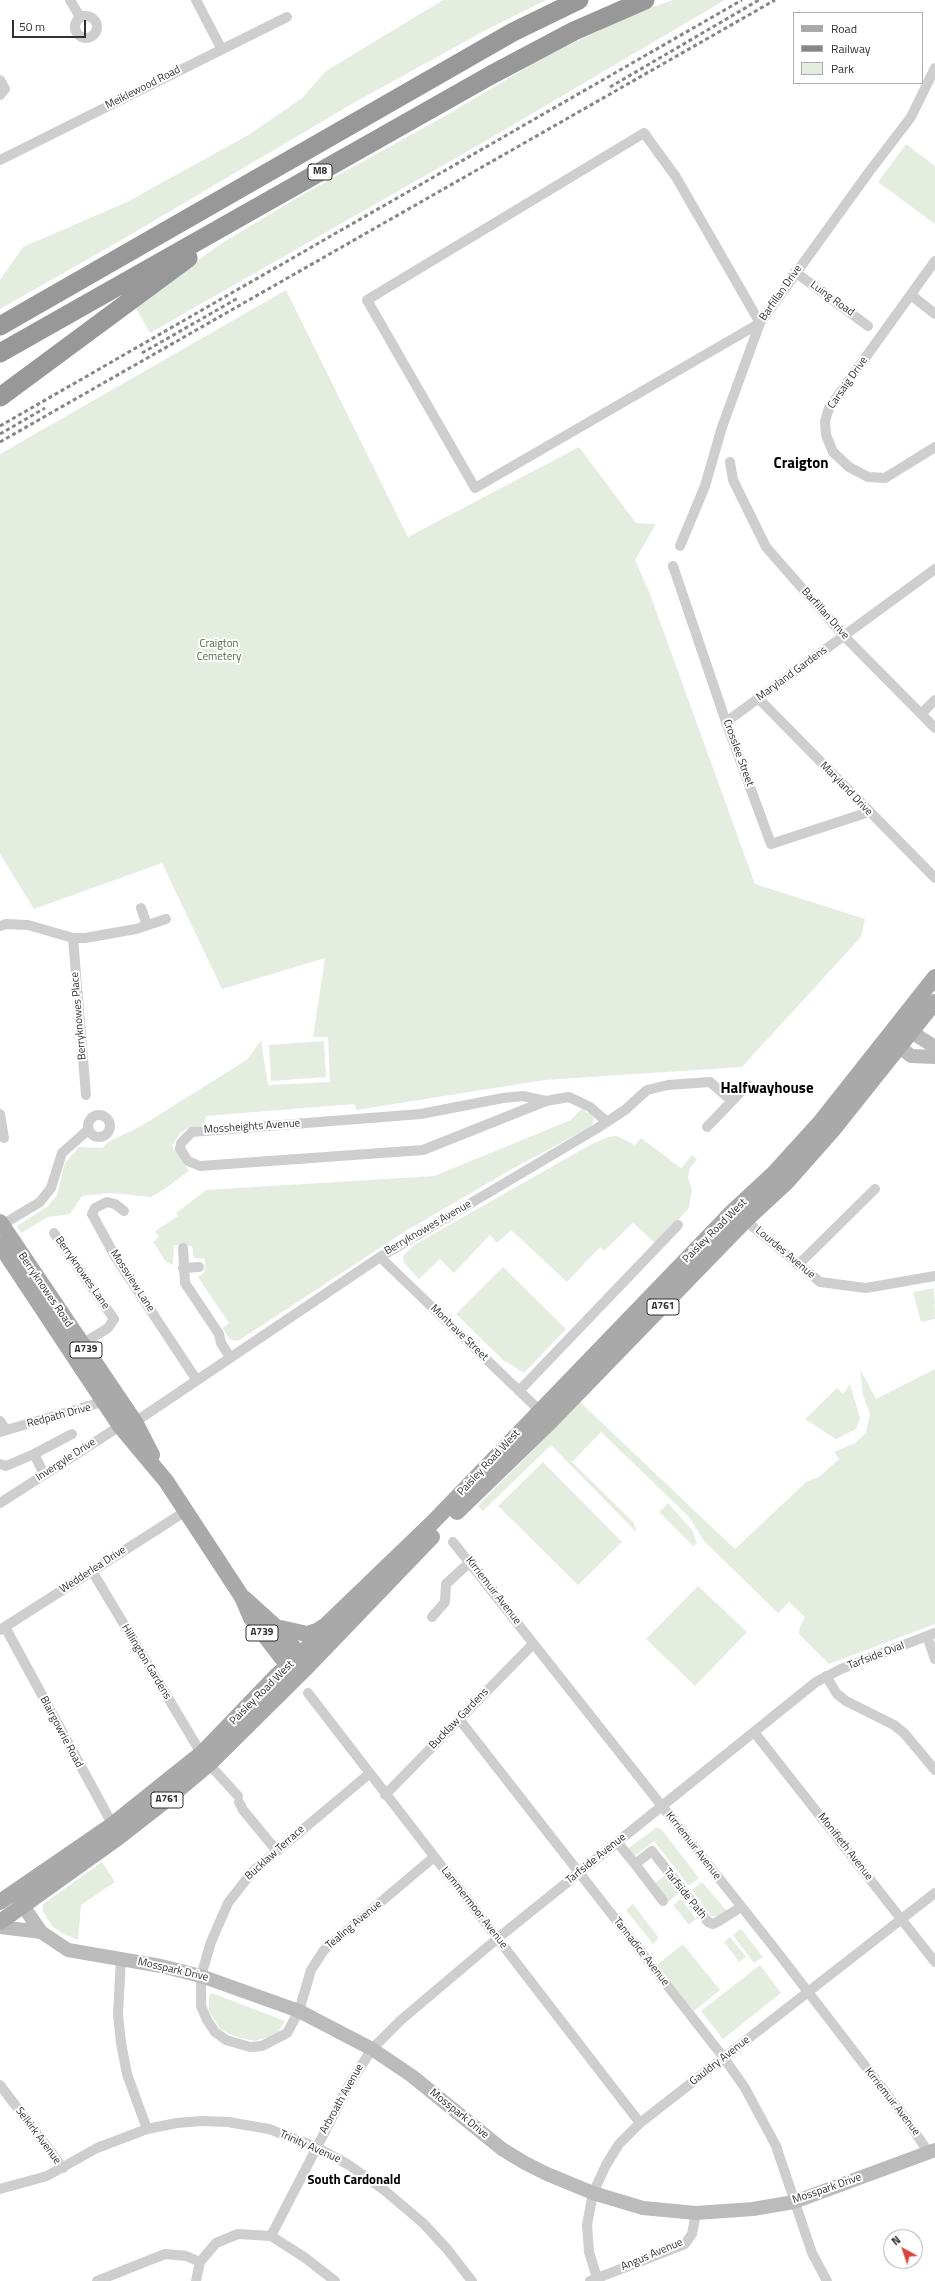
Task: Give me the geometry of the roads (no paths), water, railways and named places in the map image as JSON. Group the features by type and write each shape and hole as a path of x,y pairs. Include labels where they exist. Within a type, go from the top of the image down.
{"highway":[{"name":"M8","path":"0,326 513,32 579,0"},
{"name":"M8","path":"0,353 525,56 574,31 644,0"},
{"path":"0,397 182,262 263,205"}],"main road":[{"name":"Paisley Road West","path":"304,1661 327,1624 409,1552 551,1421 739,1216 774,1173 802,1144 935,977"},
{"name":"Paisley Road West","path":"0,1922 24,1907 205,1759 287,1666 304,1661 311,1651 386,1575 400,1570 409,1552 433,1522 539,1410 739,1216 810,1157 911,1034 935,1002"},
{"name":"Berryknowes Road","path":"0,1224 82,1344 111,1399 120,1426 166,1481"},
{"name":"Berryknowes Road","path":"0,1245 111,1399 135,1422 166,1481 242,1598 251,1618 287,1666"},
{"name":"Berryknowes Road","path":"242,1598 276,1627 304,1661"},
{"path":"276,1627 307,1634 317,1631 327,1624"},
{"name":"Paisley Road West","path":"0,1902 116,1831"}],"street":[{"path":"70,0 80,17"},
{"path":"196,0 222,48"},
{"name":"Meiklewood Road","path":"0,160 222,48 287,17"},
{"name":"Barfillan Drive","path":"680,546 705,486 722,427 760,323 795,272 912,117 935,68"},
{"path":"0,80 5,89 0,95"},
{"path":"644,133 676,177 760,323 475,488 368,300 644,133"},
{"name":"Carsaig Drive","path":"935,261 829,408 825,421 826,434 833,452 842,461 868,477 878,479 885,478 896,473 935,446"},
{"name":"Luing Road","path":"795,272 868,326"},
{"path":"911,295 935,314"},
{"name":"Barfillan Drive","path":"730,462 733,480 766,548 844,636 935,728"},
{"name":"Crosslee Street","path":"673,566 726,722 771,844 869,812"},
{"name":"Maryland Gardens","path":"726,722 935,569"},
{"name":"Maryland Drive","path":"759,699 935,878"},
{"path":"920,714 935,700"},
{"path":"141,908 147,925"},
{"path":"0,926 6,924 28,925 73,938 106,935 147,925 166,918"},
{"name":"Berryknowes Place","path":"73,938 86,1095"},
{"path":"899,1024 911,1034 935,1047"},
{"path":"887,1037 911,1056 935,1056"},
{"name":"Berryknowes Avenue","path":"135,1422 196,1379 380,1257 607,1122 625,1110 647,1090 668,1085 710,1082 732,1102"},
{"path":"707,1127 747,1085"},
{"name":"Mossheights Avenue","path":"546,1101 523,1096 503,1098 421,1114 192,1132 181,1142 180,1149 188,1162 200,1166 423,1150 546,1101 569,1098 590,1107 607,1122"},
{"path":"0,1114 4,1138"},
{"path":"0,1224 40,1202 51,1188 62,1153 88,1130"},
{"path":"798,1265 875,1189"},
{"name":"Mossview Lane","path":"124,1211 115,1204 107,1202 95,1208 92,1214 116,1258 196,1379"},
{"name":"Lourdes Avenue","path":"739,1216 820,1282 866,1288 935,1276"},
{"path":"519,1392 678,1225"},
{"name":"Berryknowes Lane","path":"54,1233 114,1318 108,1328 82,1344"},
{"path":"183,1248 185,1283 219,1334 221,1343 230,1357"},
{"name":"Montrave Street","path":"380,1257 539,1410"},
{"path":"183,1268 199,1267"},
{"name":"Redpath Drive","path":"3,1431 111,1399"},
{"path":"0,1421 3,1431"},
{"name":"Invergyle Drive","path":"0,1503 120,1426 135,1422"},
{"path":"0,1464 6,1466 34,1454 72,1434"},
{"path":"34,1454 44,1474"},
{"name":"Wedderlea Drive","path":"2,1629 186,1511"},
{"name":"Kirriemuir Avenue","path":"453,1542 932,2152"},
{"path":"432,1617 445,1602 446,1584 470,1562"},
{"name":"Hillington Gardens","path":"92,1571 205,1759 238,1799 243,1810 276,1850"},
{"name":"Blairgowrie Road","path":"2,1629 116,1831"},
{"name":"Tarfside Oval","path":"826,1676 931,1635 935,1659"},
{"name":"Bucklaw Gardens","path":"385,1795 533,1644"},
{"path":"826,1676 837,1694 846,1701 894,1725 904,1733 935,1770"},
{"name":"Tarfside Avenue","path":"372,2049 400,2020 498,1938 661,1805 826,1676"},
{"name":"Lammermoor Avenue","path":"308,1693 385,1795 498,1938 640,2124"},
{"name":"Tannadice Avenue","path":"459,1719 724,2058 745,2088 776,2146 812,2253 827,2281"},
{"name":"Monifieth Avenue","path":"754,1732 935,1962"},
{"name":"Bucklaw Terrace","path":"299,2011 287,2033 262,2046 237,2044 226,2040 215,2032 207,2020 201,2006 201,1976 211,1942 228,1903 252,1872 276,1850 369,1774"},
{"name":"Tarfside Path","path":"617,1842 663,1901"},
{"name":"Tarfside Path","path":"635,1864 652,1852 708,1922 713,1924 741,1907"},
{"name":"Tealing Avenue","path":"299,2011 311,1970 324,1950 434,1857"},
{"name":"Mosspark Drive","path":"14,1893 40,1932 68,1950 121,1958 201,1976 299,2011 372,2049 412,2076 502,2149 547,2174 593,2193 643,2208 696,2213 753,2209 794,2202 932,2152"},
{"name":"Gauldry Avenue","path":"595,2280 589,2252 587,2225 593,2193 614,2150 640,2124 935,1893"},
{"path":"0,1927 40,1932"},
{"path":"121,1958 118,2014 121,2043 127,2074 147,2129"},
{"name":"Arbroath Avenue","path":"270,2236 349,2085 372,2049"},
{"name":"Selkirk Avenue","path":"0,2085 63,2168"},
{"name":"Trinity Avenue","path":"0,2189 29,2182 63,2168 98,2148 147,2129 177,2123 228,2122 269,2129 316,2147 349,2165 401,2204 447,2249 472,2281"},
{"name":"Angus Avenue","path":"595,2280 685,2244 692,2234 696,2213"},
{"path":"196,2281 200,2262 216,2243 226,2237 249,2233 270,2236 304,2257 335,2281"},
{"path":"97,2281 165,2254 186,2256 200,2262"}],"railway":[{"path":"0,426 742,0"},
{"path":"610,87 759,0"},
{"path":"0,442 775,0"},
{"path":"142,353 238,298"},
{"path":"0,434 45,408"}],"district":[{"name":"Craigton","path":"801,464"},
{"name":"Halfwayhouse","path":"767,1089"},
{"name":"South Cardonald","path":"354,2181"}],"park label":[{"name":"Craigton Cemetery","path":"219,650"}]}
